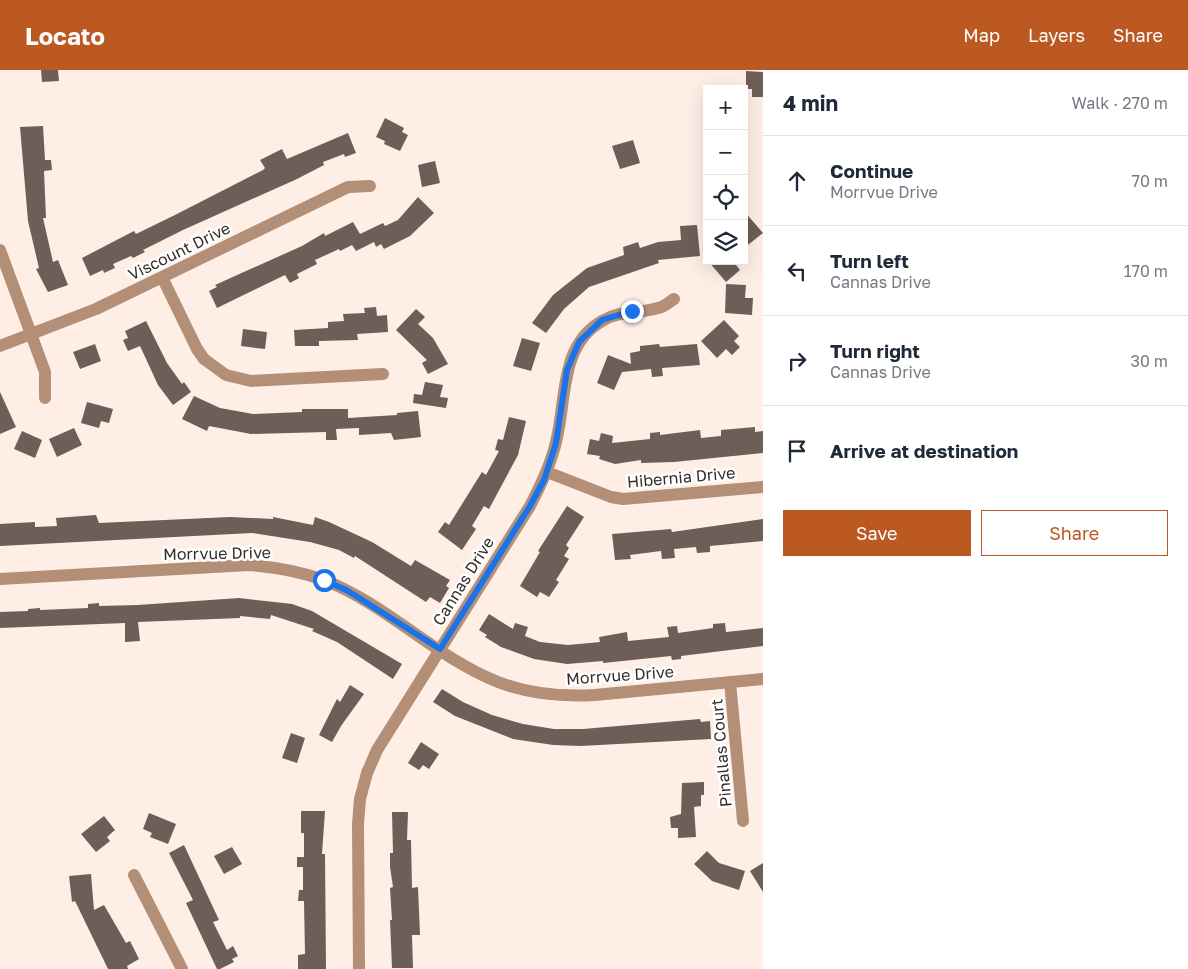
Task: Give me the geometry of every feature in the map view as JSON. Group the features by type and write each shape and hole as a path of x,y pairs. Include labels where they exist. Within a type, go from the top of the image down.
{"street":[{"name":"Viscount Drive","path":"0,346 96,308 348,187 370,186"},
{"path":"0,250 45,372 45,398"},
{"path":"162,277 197,349 204,359 226,375 251,381 383,374"},
{"name":"Cannas Drive","path":"359,969 358,824 360,798 376,750 530,506 547,472 559,427 567,370 579,342 592,328 614,315 659,308 674,299"},
{"name":"Hibernia Drive","path":"547,472 612,497 623,499 763,487"},
{"name":"Morrvue Drive","path":"0,579 249,566 275,567 300,572 348,591 475,671 498,682 546,694 595,695 763,679"},
{"name":"Pinallas Court","path":"730,682 743,821"},
{"path":"134,875 182,969"}],"building":[{"path":"41,70 58,70 59,81 42,82"},
{"path":"746,71 763,72 763,97 752,97 752,89 748,89 748,85 746,85"},
{"path":"385,118 404,128 402,132 408,135 400,151 384,144 385,141 376,137"},
{"path":"43,126 45,160 51,160 52,170 44,171 46,218 43,218 53,262 58,260 68,285 48,292 36,269 39,268 28,221 20,127"},
{"path":"348,133 356,153 345,157 344,154 323,162 324,165 297,179 183,230 143,250 145,252 133,258 131,256 113,264 115,268 104,273 103,270 90,276 82,258 134,231 136,234 263,170 265,168 260,160 282,149 287,159"},
{"path":"633,140 640,163 620,169 612,146"},
{"path":"435,161 440,183 422,187 418,165"},
{"path":"418,197 434,213 410,236 384,249 381,244 376,247 374,242 356,251 352,245 340,251 339,249 315,260 317,264 297,274 299,278 290,283 285,275 217,308 209,291 217,287 215,285 302,246 324,233 325,236 353,222 360,234 383,223 385,226 398,220"},
{"path":"748,216 763,233 748,245"},
{"path":"697,225 700,256 658,260 659,263 589,287 564,309 546,333 532,323 553,295 587,268 624,255 623,247 638,242 640,248 658,242 681,240 680,226"},
{"path":"711,265 736,265 740,270 726,282"},
{"path":"726,284 746,285 745,298 753,298 752,315 725,313"},
{"path":"376,307 377,316 387,315 388,332 357,334 358,340 319,341 319,346 295,346 294,330 328,328 328,322 344,321 343,314 365,313 364,308"},
{"path":"416,309 425,317 418,324 433,338 448,364 428,374 422,363 427,360 396,330"},
{"path":"724,320 739,336 734,341 740,347 732,355 726,349 717,358 701,341"},
{"path":"146,321 167,363 182,384 184,382 191,392 173,405 158,385 140,346 128,351 123,340 128,338 125,331"},
{"path":"243,329 267,332 265,349 241,346"},
{"path":"522,338 540,343 531,371 513,366"},
{"path":"95,344 101,361 80,369 73,352"},
{"path":"659,344 660,347 697,344 700,365 662,368 663,376 652,377 651,369 622,372 614,390 597,383 608,355 631,364 630,353 640,351 640,346"},
{"path":"425,382 443,385 440,397 448,398 446,408 413,403 414,394 422,395"},
{"path":"0,392 16,427 0,434"},
{"path":"194,396 220,408 253,414 302,412 302,409 348,409 348,418 397,415 397,413 418,411 421,437 394,440 391,433 359,435 359,428 336,429 337,440 326,440 326,432 251,434 209,426 207,431 182,419"},
{"path":"87,402 113,409 109,423 101,421 99,428 81,423"},
{"path":"509,417 526,421 518,455 489,509 484,506 472,526 476,529 462,550 438,532 445,522 449,525 482,472 486,475 499,451 495,450 498,439 503,440"},
{"path":"755,427 755,432 763,431 763,453 674,462 641,463 641,460 615,464 599,459 600,456 587,454 590,439 599,441 601,433 613,436 612,443 650,439 650,433 660,432 660,435 700,430 701,438 721,436 721,430"},
{"path":"74,428 82,445 57,457 49,439"},
{"path":"22,431 42,440 35,458 14,449"},
{"path":"567,506 584,517 566,545 569,548 564,556 569,559 556,580 559,582 549,597 540,592 537,597 520,586 540,552 538,551"},
{"path":"96,515 99,523 230,517 273,519 273,517 313,525 315,517 372,542 411,566 415,560 450,580 446,586 449,588 440,603 430,597 426,602 355,556 354,558 339,550 310,542 252,533 0,546 0,524 35,522 35,527 57,526 56,518"},
{"path":"763,519 763,541 710,546 710,552 697,553 696,547 674,549 675,558 662,559 661,551 630,555 631,559 615,560 612,534 671,529 672,532"},
{"path":"239,598 292,604 312,611 402,664 393,679 337,642 312,631 314,629 271,615 270,619 240,616 240,618 138,622 140,641 125,642 125,623 0,628 0,612 28,611 28,609 40,608 40,610 88,608 88,604 99,603 99,606 138,605"},
{"path":"489,614 513,629 515,623 528,627 525,636 540,642 568,645 600,642 599,637 627,632 628,641 669,637 667,627 677,626 678,633 713,628 713,624 725,623 726,632 763,628 763,646 681,656 681,659 672,660 671,656 603,663 603,661 567,664 534,659 501,647 485,637 487,635 479,630"},
{"path":"350,685 364,694 332,742 319,735 337,699 340,702"},
{"path":"442,689 463,702 492,715 523,724 554,729 583,729 700,719 701,722 710,721 711,739 581,746 553,745 513,739 455,716 433,702"},
{"path":"291,733 305,738 297,763 282,758"},
{"path":"421,742 439,754 429,769 423,765 419,770 408,763"},
{"path":"704,782 704,795 701,795 701,806 694,807 696,837 678,838 678,828 671,828 670,817 681,814 682,783"},
{"path":"301,811 325,811 322,854 325,854 326,969 298,969 298,955 305,954 304,901 298,901 299,890 303,890 303,867 297,867 297,857 304,857 304,833 301,833"},
{"path":"392,812 408,812 407,840 411,840 412,888 418,887 420,935 412,935 413,968 392,968 390,888 393,887 390,853 393,853"},
{"path":"149,813 176,824 168,844 150,837 152,833 143,829"},
{"path":"104,816 115,830 107,837 110,841 96,852 81,834"},
{"path":"184,845 219,920 213,922 227,950 233,946 238,956 232,959 234,962 220,969 217,969 186,903 193,900 169,853"},
{"path":"232,847 242,864 224,874 214,856"},
{"path":"707,851 719,863 745,871 739,890 712,881 694,864"},
{"path":"763,863 763,892 750,871"},
{"path":"91,874 94,910 104,905 126,943 130,941 139,959 127,966 128,969 108,969 75,901 72,902 69,876"}],"route":[{"path":"324,580 348,591 440,649 530,506 544,480 556,443 570,358 579,342 602,320 632,311"}]}
